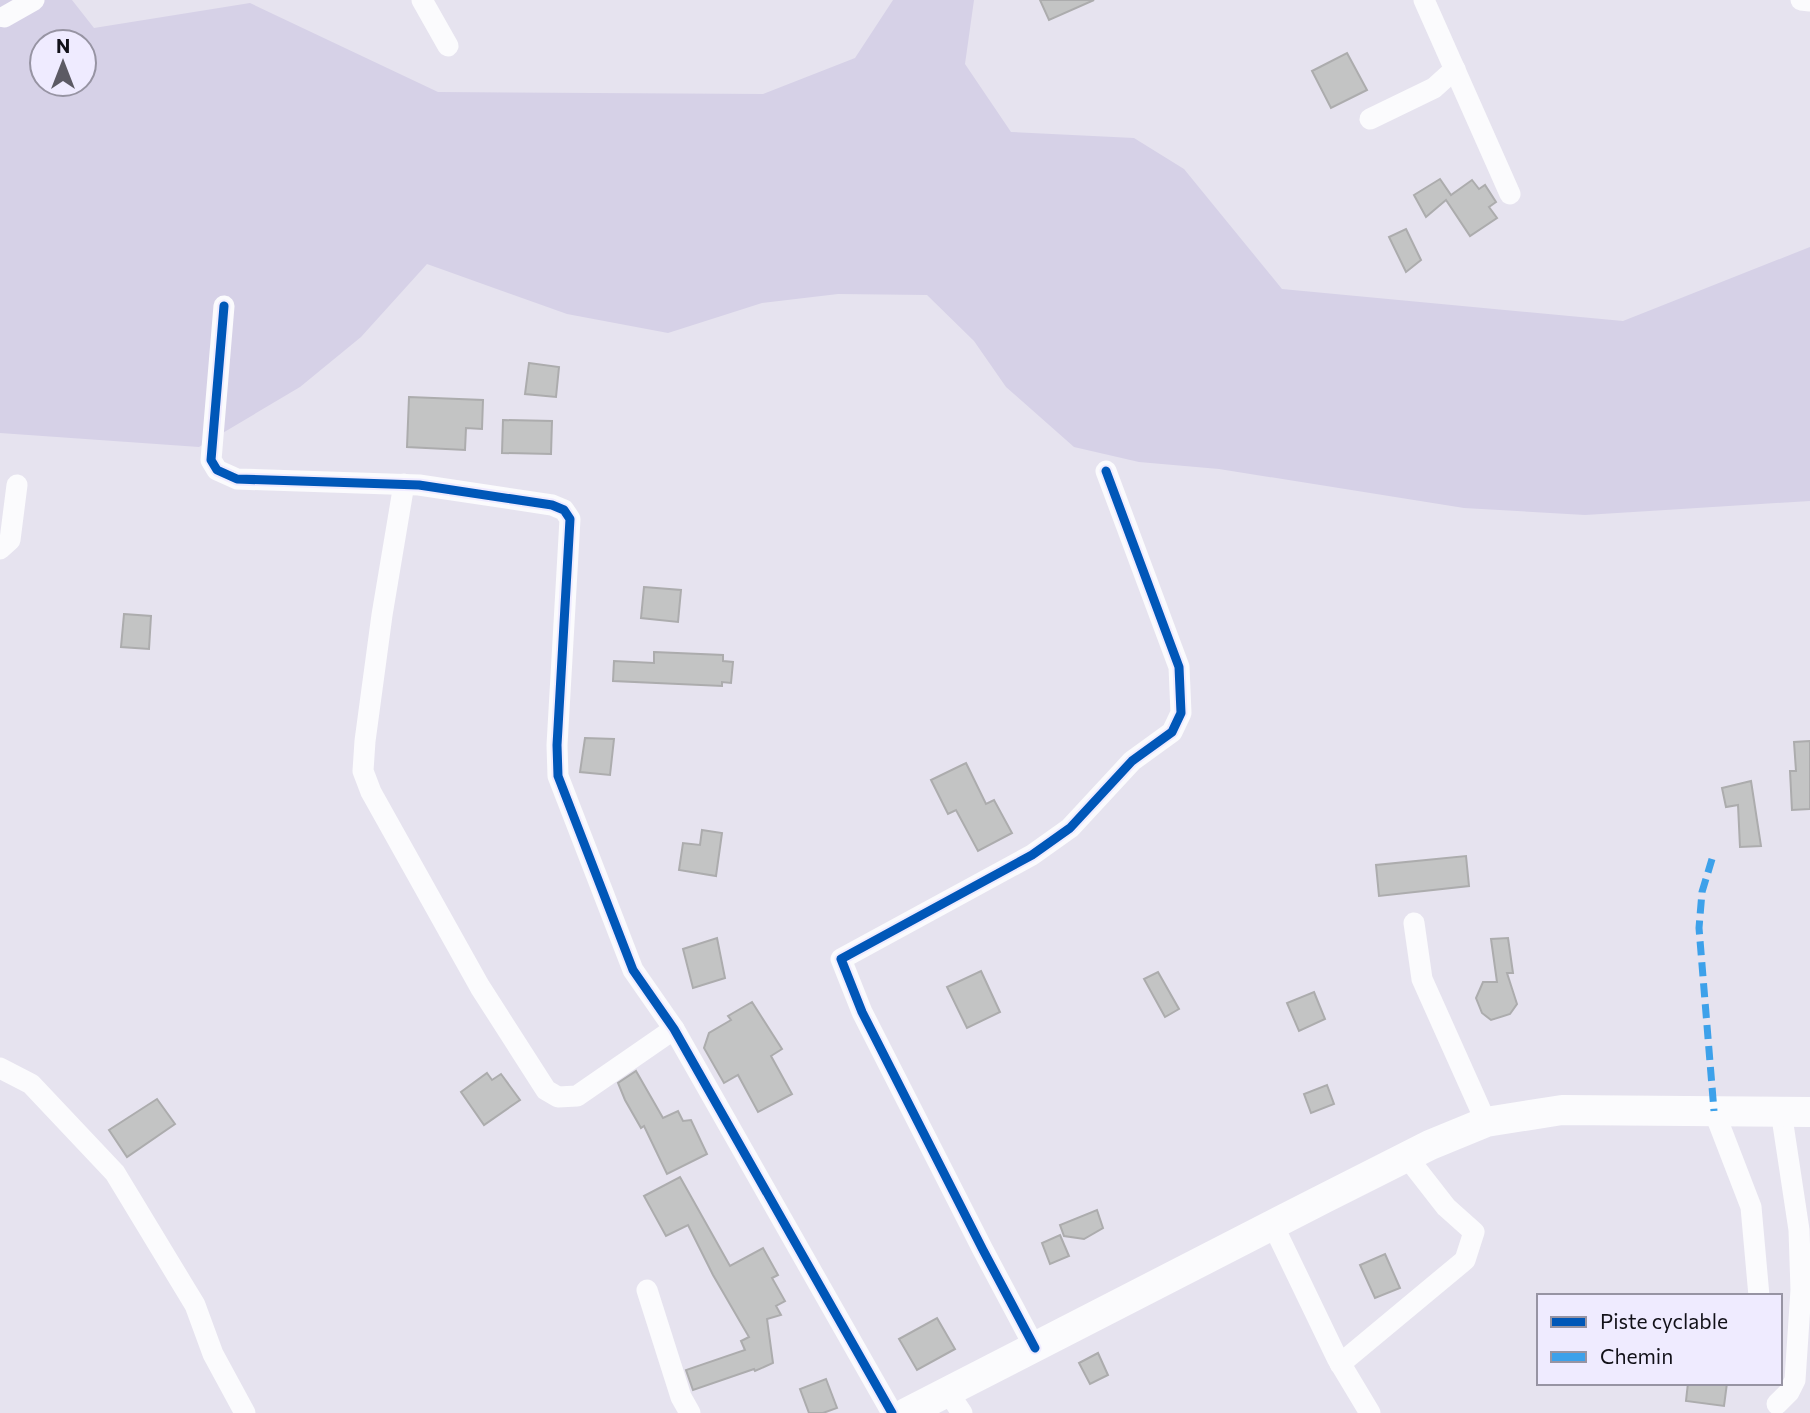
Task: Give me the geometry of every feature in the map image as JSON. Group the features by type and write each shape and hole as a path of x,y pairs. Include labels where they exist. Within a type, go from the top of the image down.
{"street":[{"path":"4,17 34,0"},
{"path":"422,0 448,46"},
{"path":"1424,0 1510,194"},
{"path":"1801,0 1810,1"},
{"path":"1370,119 1434,88 1455,69"},
{"path":"224,306 211,460 217,470 237,479 404,484 552,505 564,510 570,519 557,745 558,776 633,970 674,1030 892,1413"},
{"path":"1035,1348 862,1012 841,959 1032,855 1070,828 1132,761 1172,732 1181,713 1179,667 1106,471"},
{"path":"404,484 365,741 363,771 371,792 480,987 546,1090 558,1097 577,1096 674,1030"},
{"path":"0,549 10,540 17,485"},
{"path":"1414,923 1422,979 1486,1122"},
{"path":"0,1068 31,1084 115,1173 195,1305 213,1354 245,1413"},
{"path":"906,1413 955,1402 1035,1348 1407,1157 1486,1122 1562,1110 1796,1111 1801,1290 1795,1380 1789,1392 1776,1400"},
{"path":"1714,1111 1751,1207 1759,1294"},
{"path":"1340,1364 1465,1260 1468,1251 1474,1232 1446,1207 1407,1157"},
{"path":"1273,1225 1340,1364 1370,1413"},
{"path":"646,1290 681,1397 690,1413"}],"shaded area":[{"path":"0,0 72,0 94,28 250,3 438,92 763,94 855,58 893,0 974,0 965,64 1011,132 1134,138 1184,169 1282,289 1623,321 1810,247 1810,501 1585,515 1464,508 1219,469 1139,462 1074,447 1006,387 974,341 927,295 838,294 762,303 668,333 567,314 427,264 361,337 300,387 199,447 0,433"}],"building":[{"path":"1040,0 1094,0 1049,20"},
{"path":"1347,53 1367,90 1331,108 1312,71"},
{"path":"1440,179 1451,195 1472,180 1479,189 1485,185 1496,202 1489,207 1497,218 1470,236 1446,200 1426,217 1414,195"},
{"path":"1406,229 1421,260 1406,272 1389,237"},
{"path":"529,363 559,367 556,397 525,394"},
{"path":"409,397 483,400 482,429 466,428 465,450 407,447"},
{"path":"503,420 552,421 551,454 502,453"},
{"path":"644,587 681,590 678,622 641,618"},
{"path":"124,614 151,616 149,649 121,647"},
{"path":"654,652 723,655 723,661 733,662 731,683 722,682 722,686 613,681 614,661 654,663"},
{"path":"585,738 614,739 610,775 580,772"},
{"path":"1810,741 1810,809 1792,810 1790,771 1796,771 1794,742"},
{"path":"966,763 986,804 994,800 1012,833 978,851 956,810 948,814 931,780"},
{"path":"1751,781 1761,846 1740,847 1738,805 1726,807 1722,788"},
{"path":"702,830 722,833 716,876 679,870 683,843 700,845"},
{"path":"1466,856 1469,886 1379,896 1376,865"},
{"path":"717,938 725,978 693,988 683,949"},
{"path":"1508,938 1513,973 1507,973 1517,1004 1510,1014 1491,1020 1482,1013 1476,998 1483,982 1497,982 1491,939"},
{"path":"981,971 1000,1012 967,1028 947,987"},
{"path":"1158,972 1179,1009 1165,1017 1144,979"},
{"path":"1314,992 1325,1019 1299,1031 1287,1003"},
{"path":"752,1002 782,1049 771,1056 792,1094 758,1112 738,1075 724,1083 704,1048 709,1033 731,1020 728,1016"},
{"path":"636,1071 663,1118 678,1111 683,1121 691,1120 707,1154 667,1174 644,1126 641,1128 618,1083"},
{"path":"487,1073 492,1080 501,1074 520,1100 484,1125 461,1092"},
{"path":"1327,1085 1334,1104 1311,1113 1304,1094"},
{"path":"157,1099 175,1124 127,1157 109,1130"},
{"path":"680,1177 730,1266 763,1248 778,1275 772,1278 785,1301 776,1306 781,1315 767,1319 773,1363 693,1390 686,1370 745,1350 741,1341 749,1337 688,1225 666,1236 644,1196"},
{"path":"1097,1210 1103,1228 1084,1239 1064,1236 1060,1225"},
{"path":"1060,1235 1069,1256 1050,1264 1042,1243"},
{"path":"1385,1254 1400,1288 1375,1298 1360,1265"},
{"path":"937,1318 955,1349 917,1370 899,1339"},
{"path":"1098,1353 1108,1375 1090,1384 1079,1363"},
{"path":"826,1379 837,1408 823,1413 809,1413 800,1389"},
{"path":"1688,1385 1727,1385 1724,1406 1686,1401"}],"marked path":[{"path":"1712,859 1702,892 1699,928 1714,1111"}],"cycle path":[{"path":"224,306 211,460 217,470 237,479 419,485 552,505 564,510 570,519 557,745 558,776 633,970 674,1029 892,1413"},
{"path":"1035,1348 862,1012 841,959 1032,855 1070,828 1132,761 1172,732 1181,713 1179,667 1106,471"}]}
